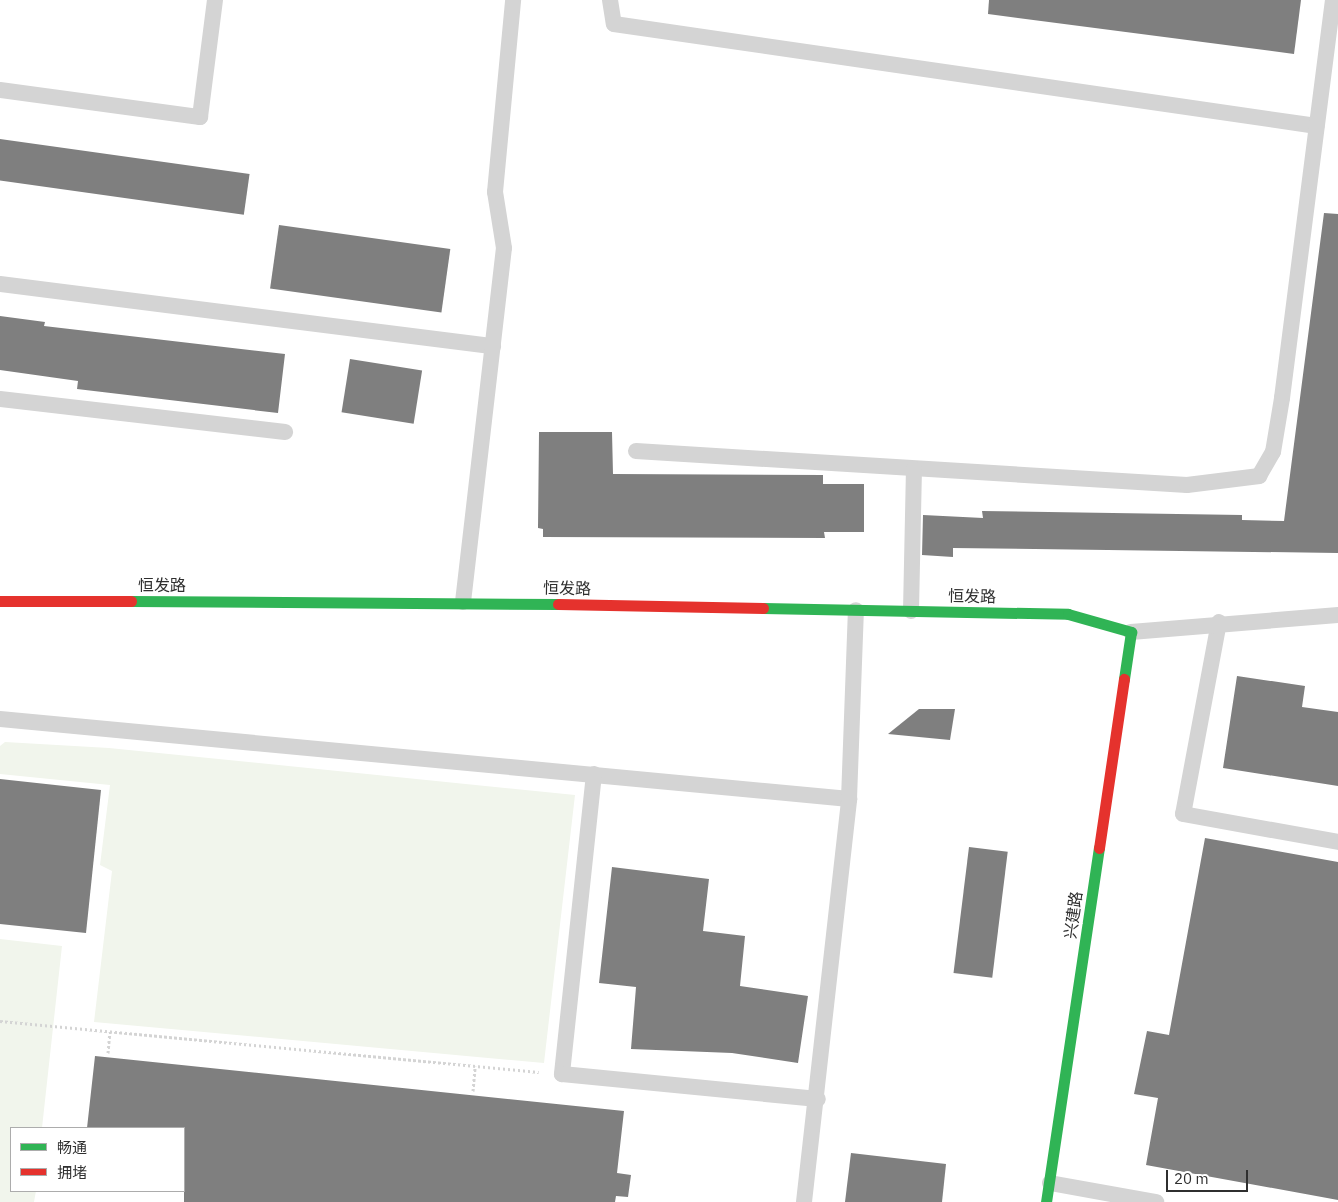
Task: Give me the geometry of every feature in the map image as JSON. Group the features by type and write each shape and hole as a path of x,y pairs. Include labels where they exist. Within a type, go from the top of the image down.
{"street":[{"name":"恒发路","path":"0,601 462,602 1068,614 1131,632"},
{"name":"兴建路","path":"1046,1202 1131,632"}],"lane":[{"path":"0,90 200,118 215,0"},
{"path":"462,602 504,248 495,192 513,0"},
{"path":"610,0 614,24 1317,126"},
{"path":"636,451 1187,485 1259,476 1273,452 1282,398 1333,0"},
{"path":"0,284 493,346"},
{"path":"0,399 285,432"},
{"path":"911,611 914,469"},
{"path":"804,1202 818,1099 849,799 856,610"},
{"path":"1131,632 1219,622 1338,615"},
{"path":"1219,622 1183,814 1338,842"},
{"path":"0,718 849,799"},
{"path":"594,774 562,1074 818,1099"},
{"path":"1050,1183 1126,1199 1156,1202"}],"path":[{"path":"0,1021 562,1074"},
{"path":"108,1054 110,1032"},
{"path":"473,1091 475,1066"}],"shaded area":[{"path":"5,742 109,748 575,795 544,1063 94,1022 112,871 100,865 110,785 0,774 0,746"},
{"path":"0,939 62,946 42,1127 10,1127 10,1192 36,1192 34,1202 0,1202"}],"building":[{"path":"989,0 1301,0 1294,54 988,14"},
{"path":"0,139 250,174 244,215 0,180"},
{"path":"1324,213 1338,214 1338,553 953,548 953,557 922,555 923,515 983,518 982,511 1242,515 1242,520 1284,521"},
{"path":"279,225 450,249 441,312 270,288"},
{"path":"0,316 45,322 44,326 285,354 278,413 77,389 78,381 0,370"},
{"path":"350,359 422,370 414,424 342,412"},
{"path":"539,432 612,432 613,474 823,475 823,484 864,484 864,532 824,532 825,538 543,537 543,529 538,528"},
{"path":"1237,676 1305,686 1302,707 1338,712 1338,786 1223,768"},
{"path":"919,709 955,709 950,740 888,734"},
{"path":"0,779 101,790 86,933 0,924"},
{"path":"1205,838 1338,862 1338,1200 1146,1165 1158,1098 1134,1094 1147,1031 1169,1035"},
{"path":"969,847 1008,852 992,978 954,973"},
{"path":"612,867 709,879 703,931 745,936 740,986 808,996 798,1063 732,1053 631,1049 636,987 599,983"},
{"path":"95,1056 624,1111 617,1173 631,1175 628,1197 616,1196 615,1202 184,1202 185,1127 87,1127"},
{"path":"851,1153 946,1164 942,1202 845,1202"}],"traffic: fast":[{"path":"131,601 558,604"},
{"path":"763,608 1068,614 1131,632 1124,679"},
{"path":"1046,1202 1099,848"}],"traffic: jam":[{"path":"0,601 131,601"},
{"path":"558,604 763,608"},
{"path":"1099,848 1124,679"}]}
